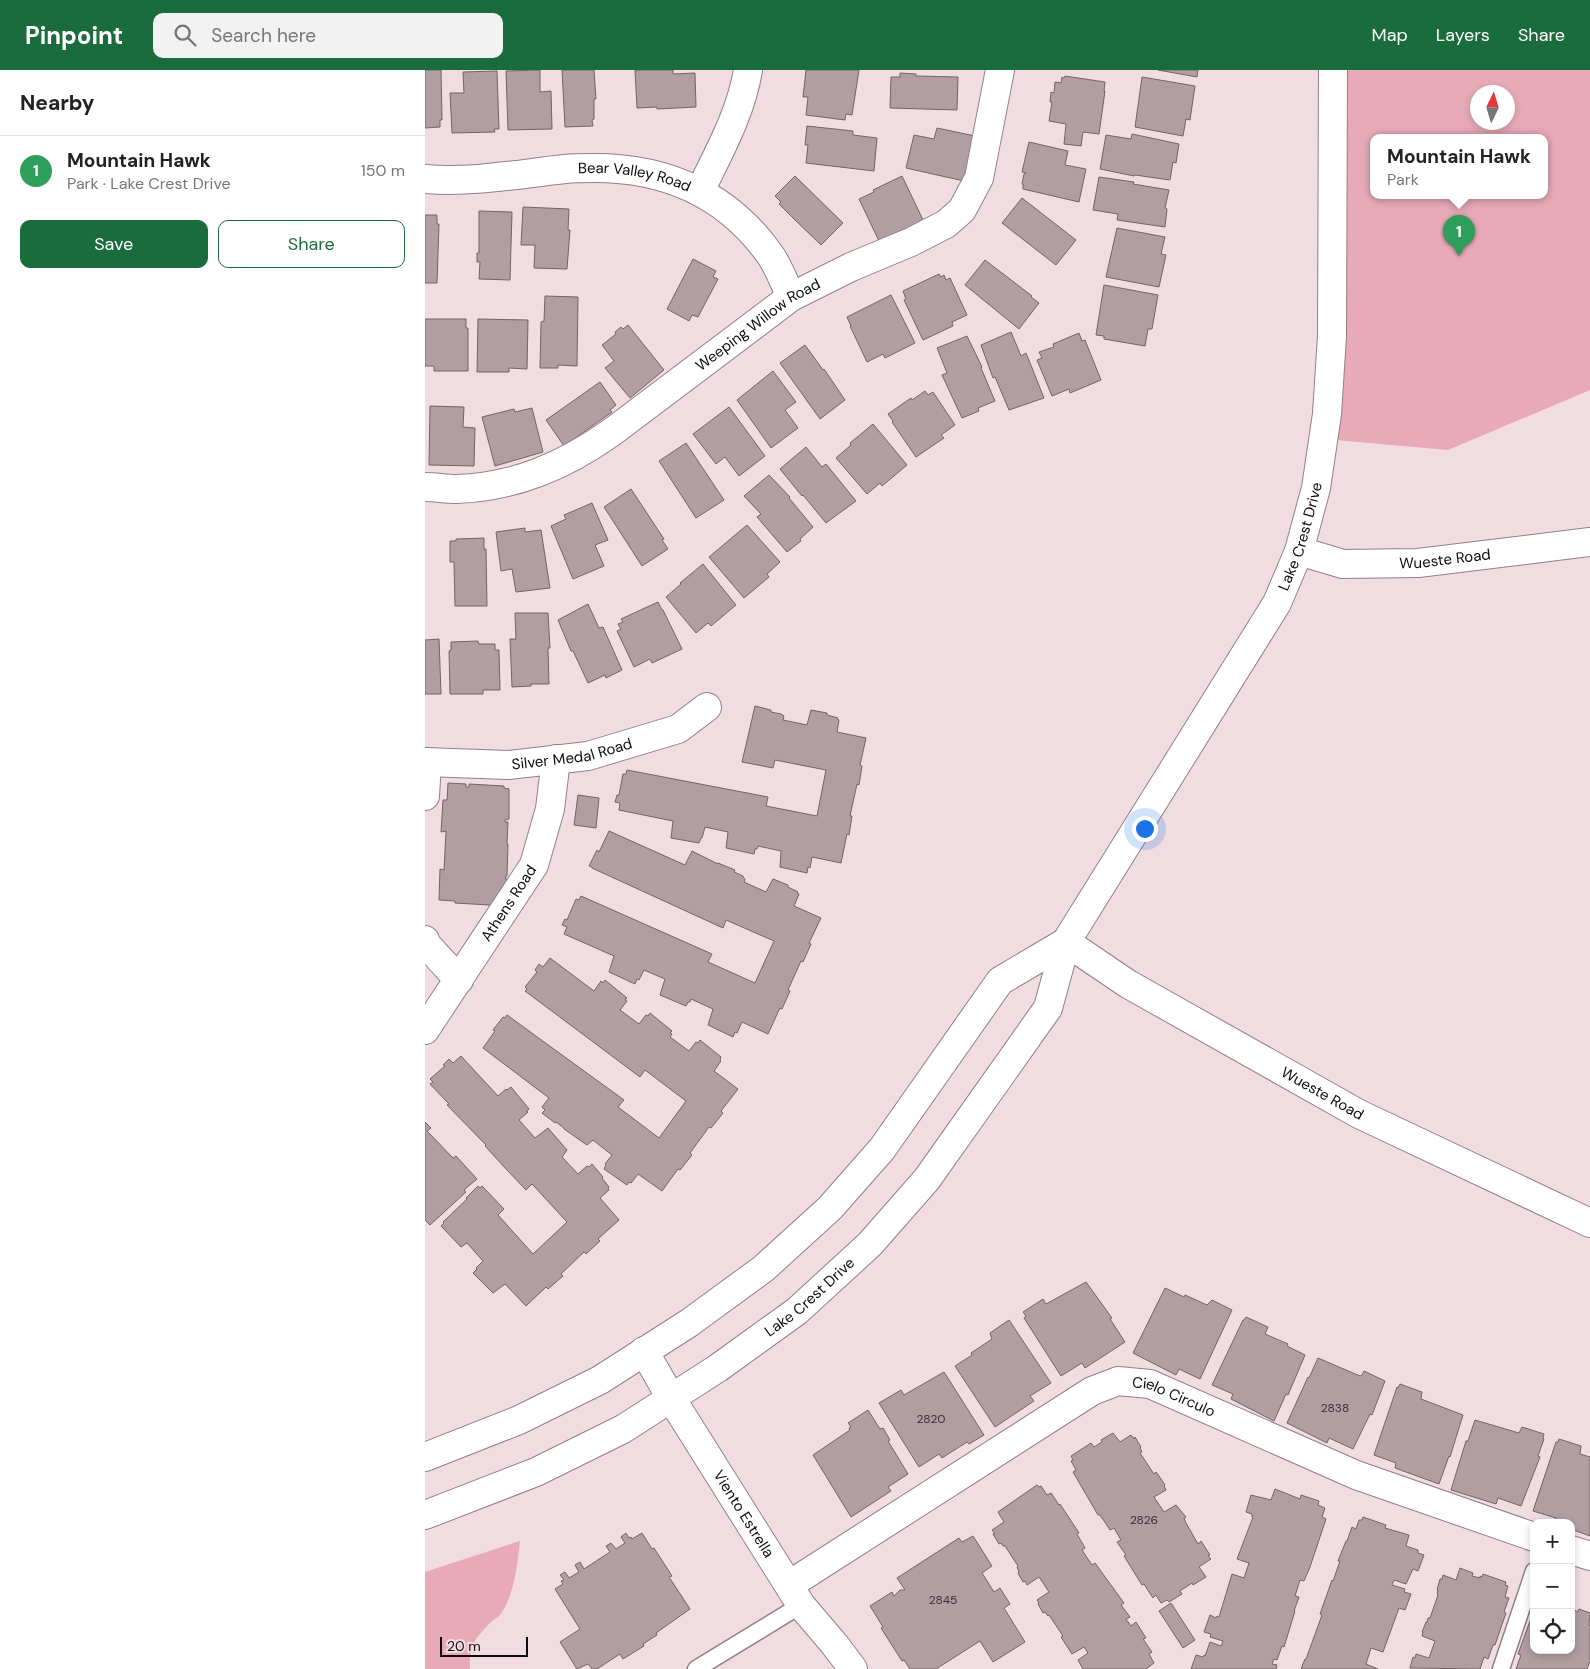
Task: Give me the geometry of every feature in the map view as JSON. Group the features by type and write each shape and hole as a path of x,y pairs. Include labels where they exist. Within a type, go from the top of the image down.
{"street":[{"path":"700,191 732,125 746,85 748,70"},
{"name":"Weeping Willow Road","path":"425,487 456,488 494,485 532,475 560,464 587,450 791,297 851,267 911,242 946,224 961,210 979,178 999,70"},
{"name":"Lake Crest Drive","path":"425,1515 536,1472 623,1429 718,1368 797,1311 870,1244 921,1186 1048,1008 1065,942 1277,603 1299,551 1316,488 1327,414 1332,336 1333,70"},
{"name":"Bear Valley Road","path":"425,179 451,181 567,169 607,168 631,169 678,181 700,191 721,204 758,238 773,258 791,297"},
{"name":"Wueste Road","path":"1299,551 1343,564 1418,563 1590,542"},
{"name":"Silver Medal Road","path":"426,762 508,764 588,756 678,729 707,707"},
{"name":"Athens Road","path":"425,1030 534,865 550,810 556,759"},
{"path":"425,796 426,762"},
{"path":"425,940 426,944 459,980"},
{"name":"Lake Crest Drive","path":"425,1456 519,1420 599,1380 689,1323 763,1270 830,1208 882,1149 1000,981 1065,942"},
{"name":"Wueste Road","path":"1065,942 1128,984 1359,1114 1590,1223"},
{"name":"Viento Estrella","path":"644,1351 671,1398 795,1595 853,1669"},
{"name":"Cielo Circulo","path":"795,1595 1092,1390 1118,1381 1151,1384 1356,1475 1530,1536"},
{"path":"1575,1551 1590,1556"}],"lane":[{"path":"1501,1669 1530,1583"},
{"name":"Cielo Circulo","path":"696,1669 795,1595"}],"shaded area":[{"path":"1332,70 1590,70 1590,390 1448,450 1324,439"},
{"path":"520,1541 515,1578 510,1596 501,1613 485,1628 474,1643 470,1669 425,1669 425,1572"}],"building":[{"path":"425,70 441,70 442,120 440,120 440,127 425,128"},
{"path":"540,70 540,92 551,91 552,129 508,130 506,71"},
{"path":"562,70 594,70 596,99 594,99 593,126 565,127"},
{"path":"635,70 673,70 673,74 695,73 696,107 637,108"},
{"path":"806,70 859,70 852,115 846,114 845,120 806,115 808,97 803,97"},
{"path":"1158,70 1198,70 1197,77"},
{"path":"497,71 499,129 494,129 495,132 452,133 450,93 464,93 463,72"},
{"path":"900,73 916,74 916,76 958,77 957,110 890,108 891,77 900,77"},
{"path":"1065,76 1105,82 1099,134 1083,132 1081,146 1064,144 1066,124 1049,121 1052,102 1050,102 1051,92 1054,93 1055,82 1061,83 1062,77 1064,78"},
{"path":"1142,77 1195,86 1190,120 1186,119 1183,136 1135,127"},
{"path":"807,126 853,131 853,135 877,138 874,171 806,163 808,145 805,145"},
{"path":"937,128 975,136 964,181 906,168 914,135 934,139"},
{"path":"1132,134 1179,144 1176,163 1173,162 1170,180 1134,176 1100,169 1106,135 1131,139"},
{"path":"1029,142 1068,151 1065,165 1086,169 1079,202 1023,189 1022,184 1024,174 1026,173 1022,172"},
{"path":"795,176 843,223 821,245 779,204 781,202 775,196"},
{"path":"902,176 924,222 879,241 859,199"},
{"path":"1099,177 1169,190 1165,208 1167,209 1165,227 1117,220 1118,214 1093,210"},
{"path":"1022,198 1076,240 1056,265 1002,223"},
{"path":"523,207 569,209 568,230 570,230 567,269 534,268 535,245 521,245"},
{"path":"479,211 512,212 510,280 479,279 480,262 477,262 477,253 479,253"},
{"path":"425,215 437,215 437,224 439,224 437,283 425,283"},
{"path":"1117,228 1165,237 1161,254 1166,255 1159,287 1106,277"},
{"path":"693,259 716,271 713,277 718,279 698,317 692,315 689,321 667,309"},
{"path":"985,260 1039,303 1019,329 965,285"},
{"path":"939,274 941,277 944,275 946,280 950,278 967,315 952,322 953,326 923,340 904,300 906,299 903,291"},
{"path":"1104,285 1158,295 1152,329 1148,329 1145,346 1104,339 1104,336 1096,335"},
{"path":"891,295 915,343 885,358 883,354 867,362 847,317"},
{"path":"545,296 578,297 577,366 558,365 558,368 540,368 541,322 544,321"},
{"path":"425,319 466,319 466,328 468,328 468,371 434,371 434,366 425,366"},
{"path":"478,319 528,320 527,369 509,368 509,372 477,372"},
{"path":"628,325 664,370 630,398 605,368 614,361 602,345 616,334 615,332 621,327 623,329"},
{"path":"1011,332 1021,356 1026,353 1044,398 1009,410 995,377 993,378 981,345"},
{"path":"1079,333 1082,341 1085,340 1101,380 1070,393 1069,389 1052,396 1037,360 1042,358 1039,352 1054,347 1053,344"},
{"path":"967,336 982,367 995,401 978,408 979,411 962,418 942,375 947,373 937,348"},
{"path":"805,345 845,400 820,419 780,363"},
{"path":"773,371 796,402 785,410 798,428 771,448 737,400"},
{"path":"600,382 616,405 610,410 612,412 564,446 546,420"},
{"path":"925,391 928,395 933,392 955,425 941,435 944,438 916,457 888,414"},
{"path":"430,406 464,407 463,427 475,428 474,466 429,465"},
{"path":"729,407 765,456 739,476 725,457 716,464 693,434"},
{"path":"532,408 543,452 495,466 482,417 514,409 515,412"},
{"path":"873,424 907,465 882,486 880,483 867,494 836,458 851,445 850,443"},
{"path":"686,443 724,500 696,518 659,461"},
{"path":"806,447 822,467 826,464 856,501 826,523 780,469"},
{"path":"769,475 790,497 813,527 800,539 801,541 787,552 757,517 761,514 744,496"},
{"path":"631,489 664,539 662,540 668,549 642,566 604,507"},
{"path":"592,503 608,540 595,545 604,566 573,579 551,526 566,519 564,515"},
{"path":"747,525 780,562 767,574 769,577 744,598 709,557"},
{"path":"525,528 525,532 541,530 550,588 516,592 512,569 501,571 496,532"},
{"path":"484,538 484,549 486,549 487,606 455,606 454,562 450,562 450,541"},
{"path":"703,564 736,605 711,626 708,623 696,633 666,597"},
{"path":"658,602 682,649 652,663 650,659 634,667 617,631 621,629 618,624 623,622 621,619"},
{"path":"588,604 599,628 603,627 622,670 606,678 605,675 588,683 573,651 571,651 558,620"},
{"path":"515,613 548,613 550,648 548,648 549,684 512,687 510,639 516,639"},
{"path":"439,639 441,694 425,694 425,640"},
{"path":"478,641 479,644 495,644 495,650 499,650 500,690 483,690 483,694 450,694 449,651 451,650 451,642"},
{"path":"755,706 781,714 784,716 783,720 807,725 811,710 827,713 827,715 838,718 837,732 866,738 860,765 862,766 859,785 857,784 850,816 852,816 849,835 847,834 841,863 812,857 807,873 780,867 781,851 758,846 754,854 726,848 728,832 705,827 699,843 671,838 673,821 619,810 620,803 615,802 617,795 619,795 623,774 626,774 627,770 768,797 766,806 817,816 826,770 775,760 773,768 742,762"},
{"path":"448,783 466,784 466,787 469,787 469,784 504,786 504,788 509,789 509,819 505,820 505,822 508,822 507,876 505,879 507,879 506,906 455,903 455,901 439,900 440,869 444,870 446,831 441,832 443,800 447,800"},
{"path":"578,795 599,798 596,828 574,825"},
{"path":"609,831 685,865 692,851 735,870 734,872 743,876 744,882 766,892 773,879 788,885 788,887 799,894 794,906 821,918 809,943 811,944 803,962 801,961 788,990 790,991 782,1009 780,1008 768,1034 742,1022 733,1037 708,1025 713,1009 691,999 686,1006 660,995 665,979 644,970 635,984 609,972 614,956 564,934 567,927 562,925 565,919 567,920 576,899 579,900 581,896 712,954 708,962 755,983 774,941 726,920 723,928 589,866 597,850 599,852"},
{"path":"550,958 594,991 601,981 603,983 605,980 627,998 625,1000 627,1001 620,1010 639,1024 650,1013 672,1031 670,1037 689,1051 700,1040 721,1057 721,1061 714,1071 738,1089 721,1111 723,1113 711,1128 709,1127 690,1153 692,1155 680,1170 678,1169 662,1191 638,1174 627,1185 604,1169 605,1164 612,1155 593,1140 587,1145 542,1113 545,1110 542,1107 549,1098 483,1048 495,1031 493,1030 503,1017 505,1018 507,1015 624,1100 618,1107 659,1138 686,1101 645,1070 640,1077 525,991 527,989 525,987 537,972 535,970 539,964 543,967"},
{"path":"461,1056 498,1096 511,1087 529,1109 519,1120 535,1138 548,1128 567,1150 562,1157 578,1174 592,1164 609,1187 609,1190 600,1198 619,1220 598,1239 600,1241 586,1254 584,1252 561,1274 563,1276 548,1289 546,1287 526,1306 505,1284 493,1293 473,1273 483,1261 467,1243 461,1247 441,1226 478,1186 480,1188 482,1186 504,1209 498,1215 533,1254 567,1222 532,1184 526,1190 430,1084 433,1082 430,1079 445,1066 443,1065 449,1059 453,1063"},
{"path":"425,1122 431,1128 427,1131 453,1158 456,1156 477,1179 464,1190 466,1192 430,1225 425,1220"},
{"path":"1086,1282 1112,1318 1110,1319 1125,1342 1085,1368 1082,1363 1061,1376 1024,1318 1026,1316 1023,1312 1043,1299 1046,1304"},
{"path":"1165,1288 1207,1305 1212,1300 1232,1310 1200,1379 1179,1369 1176,1375 1133,1353"},
{"path":"1246,1317 1268,1327 1265,1334 1288,1344 1287,1346 1305,1355 1288,1395 1286,1394 1274,1421 1231,1399 1233,1394 1212,1385"},
{"path":"1009,1320 1051,1383 1030,1396 1034,1401 995,1427 955,1366 992,1339 990,1333"},
{"path":"1318,1358 1360,1376 1364,1371 1385,1381 1372,1415 1370,1414 1353,1449 1329,1438 1327,1443 1287,1423"},
{"path":"944,1372 984,1435 969,1444 967,1442 942,1458 939,1454 919,1467 879,1403 901,1390 904,1395"},
{"path":"1400,1384 1422,1392 1421,1399 1463,1415 1450,1457 1439,1484 1395,1468 1396,1463 1374,1455 1397,1387"},
{"path":"868,1410 880,1429 883,1428 890,1440 888,1441 908,1474 888,1487 891,1491 851,1517 813,1455 850,1430 849,1428 851,1427 848,1423"},
{"path":"1475,1420 1519,1433 1522,1427 1544,1434 1538,1456 1540,1457 1521,1506 1498,1498 1496,1504 1451,1490 1466,1441 1468,1441"},
{"path":"1113,1433 1120,1442 1131,1435 1134,1439 1135,1437 1141,1447 1142,1452 1140,1453 1154,1474 1156,1472 1165,1485 1166,1490 1154,1497 1164,1512 1176,1505 1186,1517 1184,1518 1186,1523 1198,1544 1201,1541 1210,1555 1208,1556 1211,1559 1199,1567 1206,1577 1180,1591 1182,1594 1169,1602 1167,1600 1161,1603 1156,1595 1153,1598 1144,1584 1142,1585 1117,1542 1121,1540 1114,1528 1110,1530 1100,1515 1098,1515 1073,1472 1076,1470 1071,1461 1073,1460 1071,1456 1091,1443 1094,1447"},
{"path":"1559,1439 1581,1446 1580,1454 1590,1457 1590,1536 1575,1530 1575,1519 1556,1519 1533,1511 1556,1442"},
{"path":"1037,1485 1041,1486 1047,1495 1051,1493 1060,1504 1079,1533 1077,1534 1085,1548 1082,1550 1092,1565 1095,1563 1124,1603 1121,1605 1130,1617 1126,1619 1131,1626 1136,1622 1146,1638 1143,1639 1152,1652 1149,1654 1154,1663 1146,1669 1083,1669 1078,1660 1088,1653 1084,1647 1072,1654 1049,1615 1045,1612 1043,1613 1038,1604 1037,1600 1049,1592 1039,1577 1027,1585 1025,1581 1023,1582 1018,1573 1018,1566 1005,1546 1001,1543 999,1544 993,1534 995,1534 992,1530 1004,1522 998,1512"},
{"path":"1275,1489 1300,1499 1301,1495 1319,1501 1318,1505 1325,1508 1322,1517 1326,1519 1310,1567 1304,1581 1300,1580 1295,1596 1299,1597 1284,1647 1282,1646 1277,1660 1274,1659 1272,1664 1277,1665 1276,1669 1191,1669 1196,1655 1205,1656 1210,1642 1221,1646 1223,1641 1210,1637 1211,1634 1204,1632 1210,1615 1216,1618 1217,1616 1219,1617 1232,1574 1244,1578 1249,1563 1237,1559 1253,1517 1252,1514 1246,1512 1251,1495 1271,1500"},
{"path":"1363,1517 1386,1525 1385,1528 1409,1535 1406,1546 1418,1550 1418,1553 1424,1555 1418,1571 1413,1569 1406,1584 1394,1580 1392,1585 1405,1589 1404,1592 1411,1594 1405,1610 1399,1608 1383,1652 1371,1648 1366,1664 1378,1669 1301,1669 1322,1615 1320,1614 1346,1541 1352,1527 1356,1529 1359,1520 1362,1520"},
{"path":"626,1533 632,1539 642,1533 672,1576 669,1577 690,1609 656,1633 657,1635 643,1644 644,1646 623,1659 620,1654 597,1669 592,1669 588,1664 577,1669 560,1642 580,1629 555,1589 563,1584 561,1581 564,1580 560,1575 565,1572 569,1578 579,1572 575,1565 580,1562 584,1569 610,1552 606,1546 611,1543 616,1549 625,1543 621,1537"},
{"path":"973,1536 992,1566 982,1573 994,1592 1000,1588 1010,1604 1004,1608 1025,1642 993,1662 980,1641 936,1669 910,1669 904,1660 902,1661 881,1628 883,1627 870,1606 892,1592 894,1596 900,1590 905,1590 897,1578 959,1538 962,1542"},
{"path":"1460,1568 1473,1573 1472,1576 1480,1578 1483,1574 1506,1582 1505,1585 1508,1586 1505,1597 1509,1598 1504,1612 1506,1613 1488,1659 1484,1657 1480,1669 1410,1668 1413,1657 1415,1658 1416,1654 1429,1658 1435,1641 1422,1636 1422,1632 1428,1618 1430,1618 1438,1595 1437,1590 1440,1579 1442,1579 1443,1575 1456,1580"},
{"path":"1171,1603 1195,1640 1183,1648 1159,1611"},
{"path":"1579,1609 1590,1613 1590,1661 1587,1669 1516,1669 1521,1655 1518,1654 1530,1621 1530,1654 1575,1654 1575,1610 1578,1612"}],"place":[{"name":"Mountain Hawk","path":"1459,256"}]}
